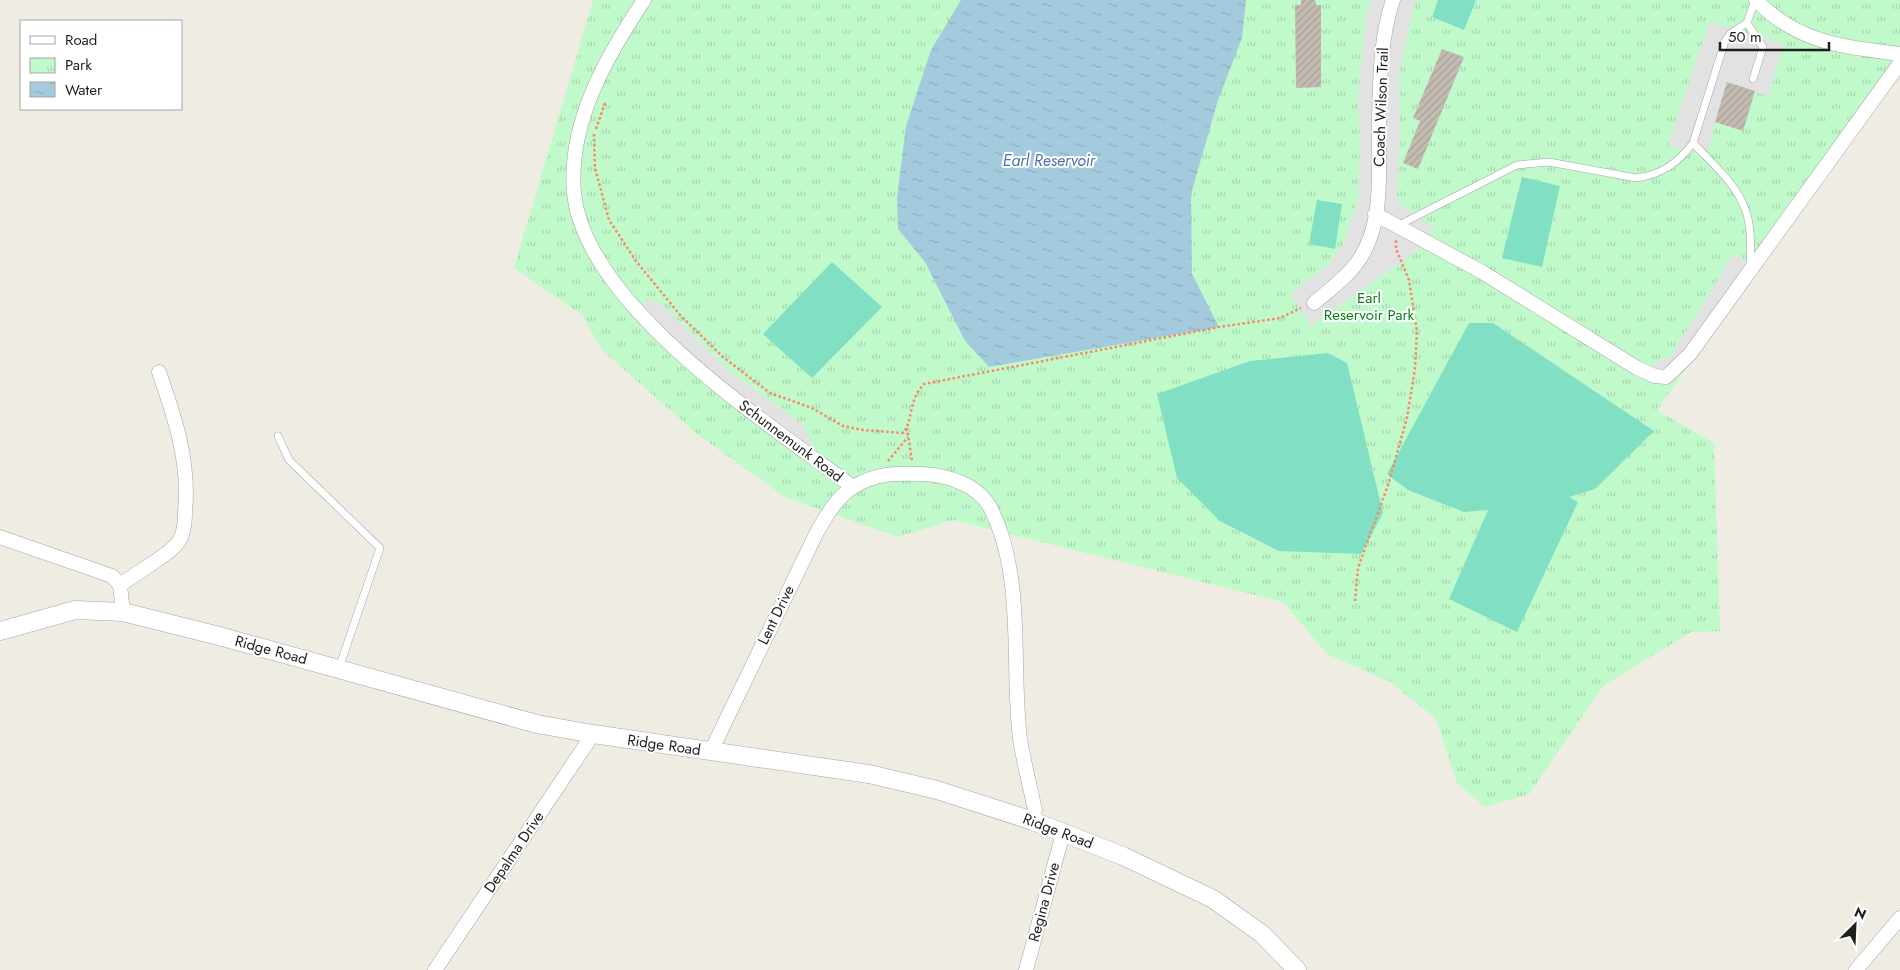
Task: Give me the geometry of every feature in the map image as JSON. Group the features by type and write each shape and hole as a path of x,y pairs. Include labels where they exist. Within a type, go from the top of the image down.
{"street":[{"name":"Schunnemunk Road","path":"644,0 617,40 599,76 583,118 574,170 574,193 579,220 591,248 624,297 712,382 853,487 875,476 891,473 943,475 962,483 980,495 992,510 1006,552 1012,591 1020,739 1035,810 1033,821"},
{"name":"Coach Wilson Trail","path":"1314,303 1356,264 1368,243 1375,214 1379,169 1383,45 1392,0"},
{"path":"1756,0 1789,28 1814,39 1847,48 1900,54"},
{"path":"1375,214 1482,272 1636,368 1655,376 1666,377 1690,354 1900,64"},
{"path":"120,585 177,544 184,527 188,488 184,458 178,428 159,372"},
{"name":"Lent Drive","path":"711,752 817,532 827,514 846,491 853,487"},
{"path":"0,537 112,576 120,585 123,612"},
{"name":"Ridge Road","path":"0,631 75,610 123,612 537,724 711,752 869,774 937,790 1033,821 1123,856 1213,899 1262,934 1297,970"},
{"name":"Depalma Drive","path":"435,970 593,734"},
{"name":"Regina Drive","path":"1026,970 1063,833"},
{"path":"1856,970 1900,918"}],"lane":[{"path":"1397,226 1517,165 1549,162 1636,178 1650,176 1667,169 1684,155 1693,143 1725,41 1731,33 1747,23 1756,0"},
{"path":"1747,23 1763,47 1753,78"},
{"path":"1693,143 1735,190 1744,205 1749,232 1750,269"},
{"path":"278,436 289,460 380,548 339,669"}],"path":[{"path":"605,101 594,134 595,168 609,220 636,261 680,315 723,357 770,393 812,408 843,426 863,430 903,433 907,428"},
{"path":"1354,600 1358,568 1388,485 1407,418 1415,368 1417,331 1409,280 1396,249 1397,226"},
{"path":"914,474 907,428 915,394 924,384 1219,327 1280,318 1314,303"},
{"path":"875,476 908,437"}],"green space":[{"name":"Earl Reservoir Park","path":"593,0 1900,0 1900,66 1657,410 1714,443 1720,631 1691,632 1603,686 1529,794 1485,807 1457,783 1436,719 1390,682 1327,654 1283,602 953,520 898,537 785,497 696,433 602,350 582,315 514,268"},
{"path":"1438,0 1476,0 1464,30 1432,17"},
{"path":"1522,177 1560,186 1542,267 1502,258"},
{"path":"1317,200 1342,204 1335,249 1309,244"},
{"path":"832,262 882,307 812,378 763,334"},
{"path":"1469,323 1493,323 1654,431 1595,489 1569,497 1578,502 1517,632 1449,599 1488,510 1464,512 1408,490 1387,474"},
{"path":"1328,353 1347,363 1383,513 1361,554 1279,551 1220,521 1177,478 1157,394 1250,361"}],"shaded area":[{"path":"1371,0 1417,0 1412,13 1399,76 1400,131 1397,199 1402,206 1433,227 1419,249 1311,326 1290,294 1328,265 1345,241 1358,198 1360,142 1358,97 1365,22"},
{"path":"1709,22 1784,44 1768,96 1727,82 1706,157 1668,145"},
{"path":"1734,253 1752,266 1671,374 1649,374 1656,362 1671,356"},
{"path":"648,299 663,305 729,371 802,424 813,445 808,453 637,309"}],"water":[{"name":"Earl Reservoir","path":"961,0 1246,0 1242,38 1218,100 1191,194 1192,274 1219,327 989,367 965,341 925,262 898,229 897,198 906,126 931,50"}],"building":[{"path":"1301,0 1315,0 1316,5 1321,5 1321,87 1296,88 1295,5 1301,5"},
{"path":"1442,49 1464,57 1418,169 1403,163 1420,121 1413,118"},
{"path":"1727,82 1755,91 1743,131 1715,122"}]}
